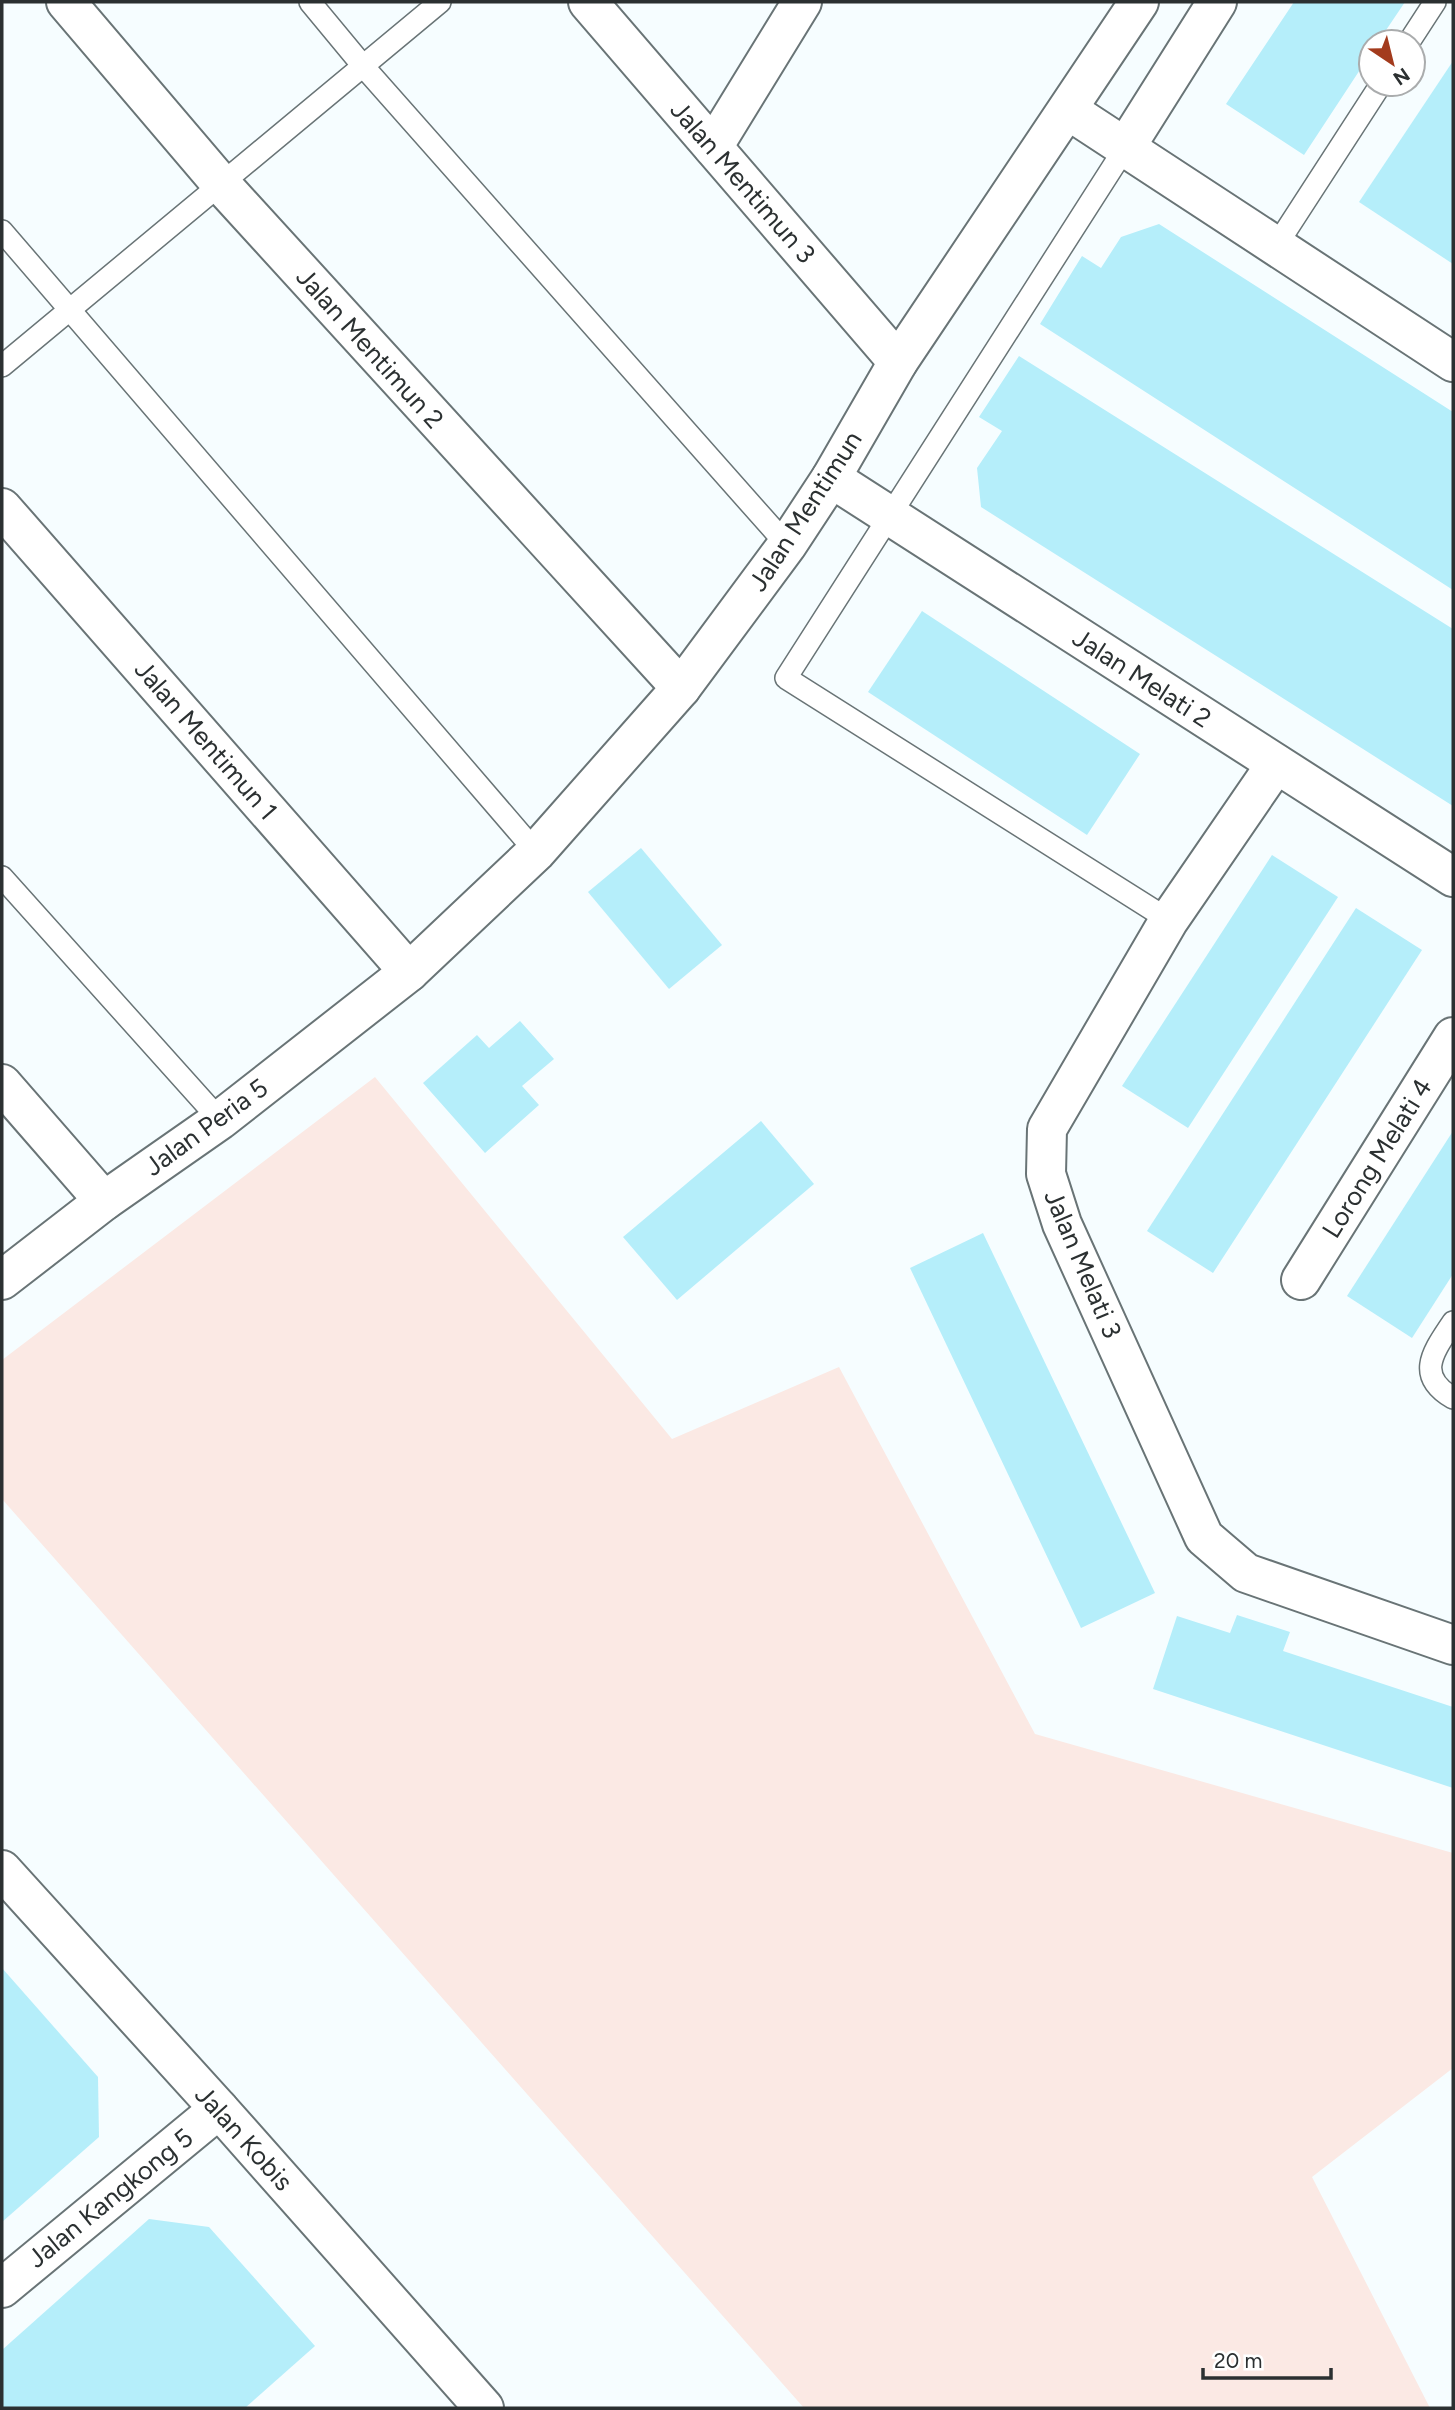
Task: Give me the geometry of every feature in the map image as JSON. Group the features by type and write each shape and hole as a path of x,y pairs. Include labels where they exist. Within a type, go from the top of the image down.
{"street":[{"name":"Jalan Mentimun 2","path":"66,2 221,184 681,688"},
{"name":"Jalan Mentimun 3","path":"588,2 898,362"},
{"path":"713,147 802,2"},
{"name":"Jalan Mentimun","path":"410,972 536,852 681,688 787,545 831,478 898,362 1139,2"},
{"path":"1125,148 1217,2"},
{"path":"1068,110 1276,246 1450,353"},
{"name":"Jalan Melati 2","path":"831,478 1453,877"},
{"name":"Jalan Mentimun 1","path":"2,508 410,972"},
{"name":"Jalan Melati 3","path":"1276,764 1170,920 1047,1129 1046,1174 1062,1224 1204,1537 1246,1573 1451,1641"},
{"name":"Jalan Peria 5","path":"2,1280 104,1201 220,1120 410,972"},
{"name":"Lorong Melati 4","path":"1301,1280 1453,1037"},
{"path":"2,1084 104,1201"},
{"name":"Jalan Kobis","path":"2,1870 219,2109 484,2408"},
{"name":"Jalan Kangkong 5","path":"2,2288 219,2109"}],"lane":[{"path":"310,2 363,66 787,545"},
{"path":"2,366 440,2"},
{"path":"1418,28 1435,2"},
{"path":"1276,246 1372,98"},
{"path":"1125,148 786,678 1170,920"},
{"path":"2,231 536,852"},
{"path":"2,877 220,1120"},
{"path":"1453,1322 1430,1361 1431,1374 1436,1385 1453,1398"}],"shaded area":[{"path":"375,1077 672,1439 839,1367 1035,1734 1453,1853 1453,2068 1312,2177 1430,2408 804,2408 2,1499 2,1360"}],"building":[{"path":"1294,2 1405,2 1387,28 1357,28 1357,74 1304,155 1226,104"},
{"path":"1453,61 1453,264 1359,202"},
{"path":"1159,224 1453,412 1453,590 1040,324 1082,256 1101,268 1121,237"},
{"path":"1019,356 1453,629 1453,806 981,507 977,468 1002,431 979,417"},
{"path":"922,611 1140,754 1087,835 868,692"},
{"path":"641,848 722,945 669,989 588,892"},
{"path":"1272,855 1338,897 1188,1128 1122,1086"},
{"path":"1356,908 1422,950 1213,1273 1147,1231"},
{"path":"520,1021 554,1059 522,1086 539,1105 485,1153 423,1083 477,1035 489,1048"},
{"path":"761,1121 814,1184 677,1300 623,1237"},
{"path":"1453,1131 1453,1274 1412,1338 1347,1296"},
{"path":"983,1233 1155,1593 1081,1628 910,1268"},
{"path":"1237,1615 1290,1632 1283,1651 1453,1707 1453,1788 1153,1689 1177,1616 1230,1633"},
{"path":"2,1968 98,2077 99,2137 2,2222"},
{"path":"149,2219 209,2227 315,2346 245,2408 2,2408 2,2350"}]}
